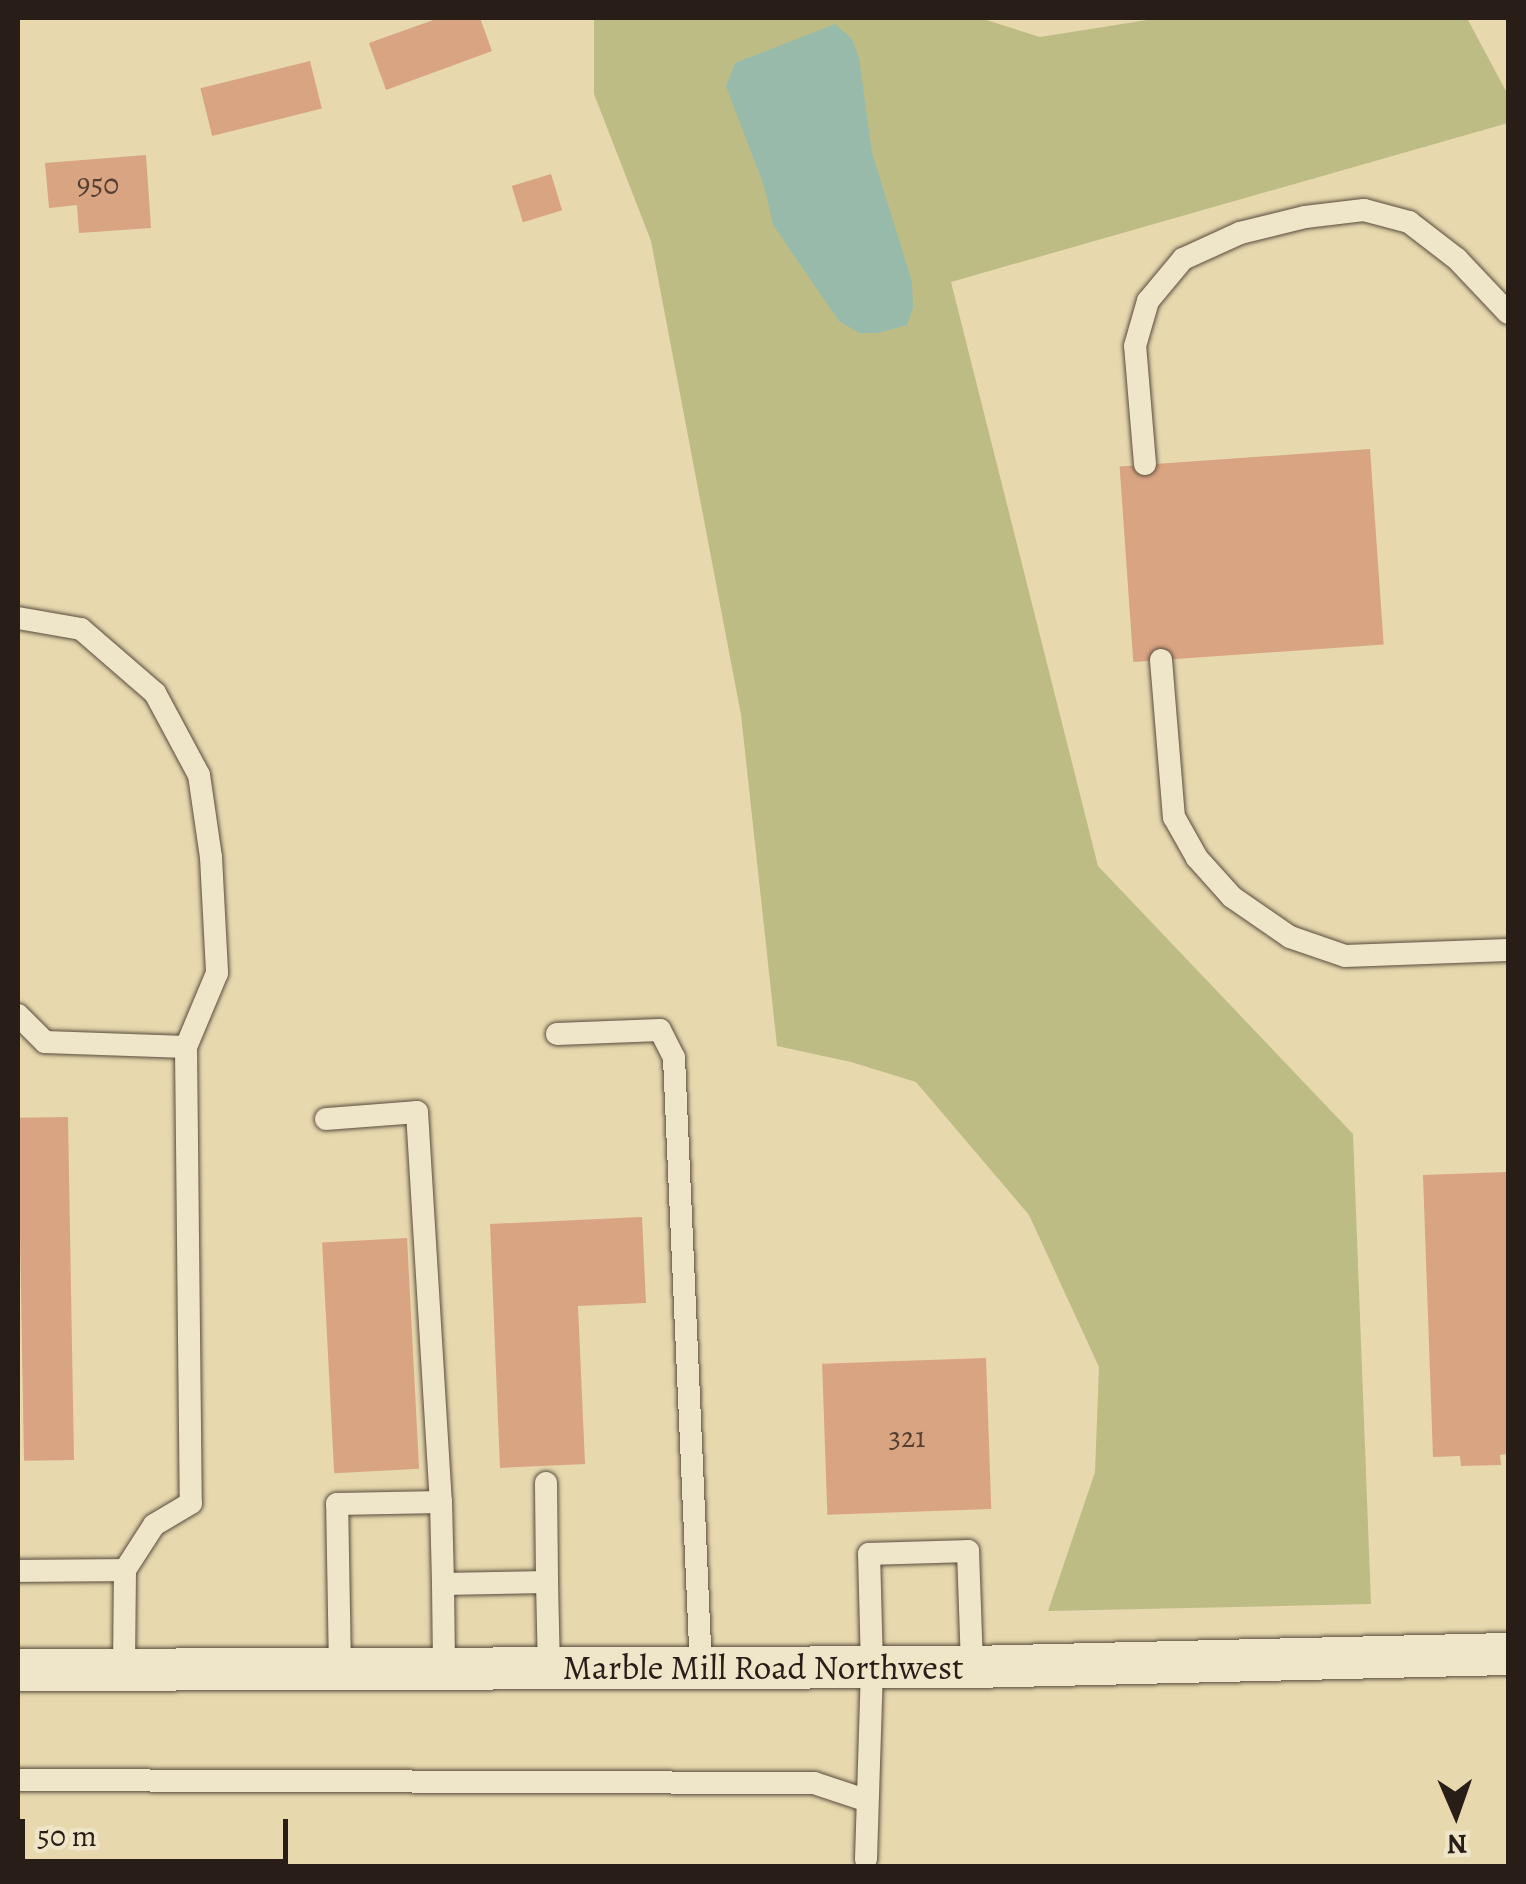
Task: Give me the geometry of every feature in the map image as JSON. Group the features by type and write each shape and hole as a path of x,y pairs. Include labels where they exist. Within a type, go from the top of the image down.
{"street":[{"name":"Marble Mill Road Northwest","path":"18,1670 972,1666 1508,1654"}],"lane":[{"path":"1145,464 1135,346 1148,300 1183,259 1240,233 1305,217 1364,210 1409,222 1457,259 1508,313"},
{"path":"18,618 80,629 155,693 199,775 212,857 218,972 186,1047 191,1504 154,1525 125,1570 124,1670"},
{"path":"1162,660 1174,816 1196,858 1232,897 1290,938 1345,956 1508,950"},
{"path":"18,1014 46,1042 186,1047"},
{"path":"556,1034 660,1030 674,1058 700,1668"},
{"path":"326,1119 417,1112 441,1502 444,1669"},
{"path":"546,1483 549,1668"},
{"path":"340,1669 336,1504 441,1502"},
{"path":"866,1859 872,1667 868,1554 968,1551 972,1666"},
{"path":"18,1571 125,1570"},
{"path":"443,1584 547,1582"},
{"path":"18,1780 814,1783 865,1800"}],"shaded area":[{"path":"594,18 980,18 1040,37 1160,18 1467,18 1508,95 1508,123 951,282 1098,866 1353,1134 1371,1604 1048,1611 1095,1472 1099,1367 1029,1215 916,1082 851,1062 777,1046 741,715 651,241 594,94"},
{"path":"835,24 852,39 859,58 872,153 912,282 913,308 907,325 878,333 859,333 839,321 773,225 765,189 726,86 735,63"}],"building":[{"path":"439,18 480,18 492,51 386,90 369,43"},
{"path":"310,61 322,109 212,136 200,88"},
{"path":"146,155 151,228 79,233 77,205 49,208 45,163"},
{"path":"551,174 562,210 523,222 512,186"},
{"path":"1370,449 1384,645 1133,662 1120,467"},
{"path":"68,1117 74,1460 24,1461 18,1118"},
{"path":"1508,1172 1508,1454 1500,1455 1501,1465 1461,1466 1460,1456 1433,1457 1423,1175"},
{"path":"642,1217 646,1303 578,1306 585,1464 500,1468 490,1224"},
{"path":"407,1238 419,1469 334,1473 322,1242"},
{"path":"986,1358 991,1509 827,1515 822,1364"}]}
